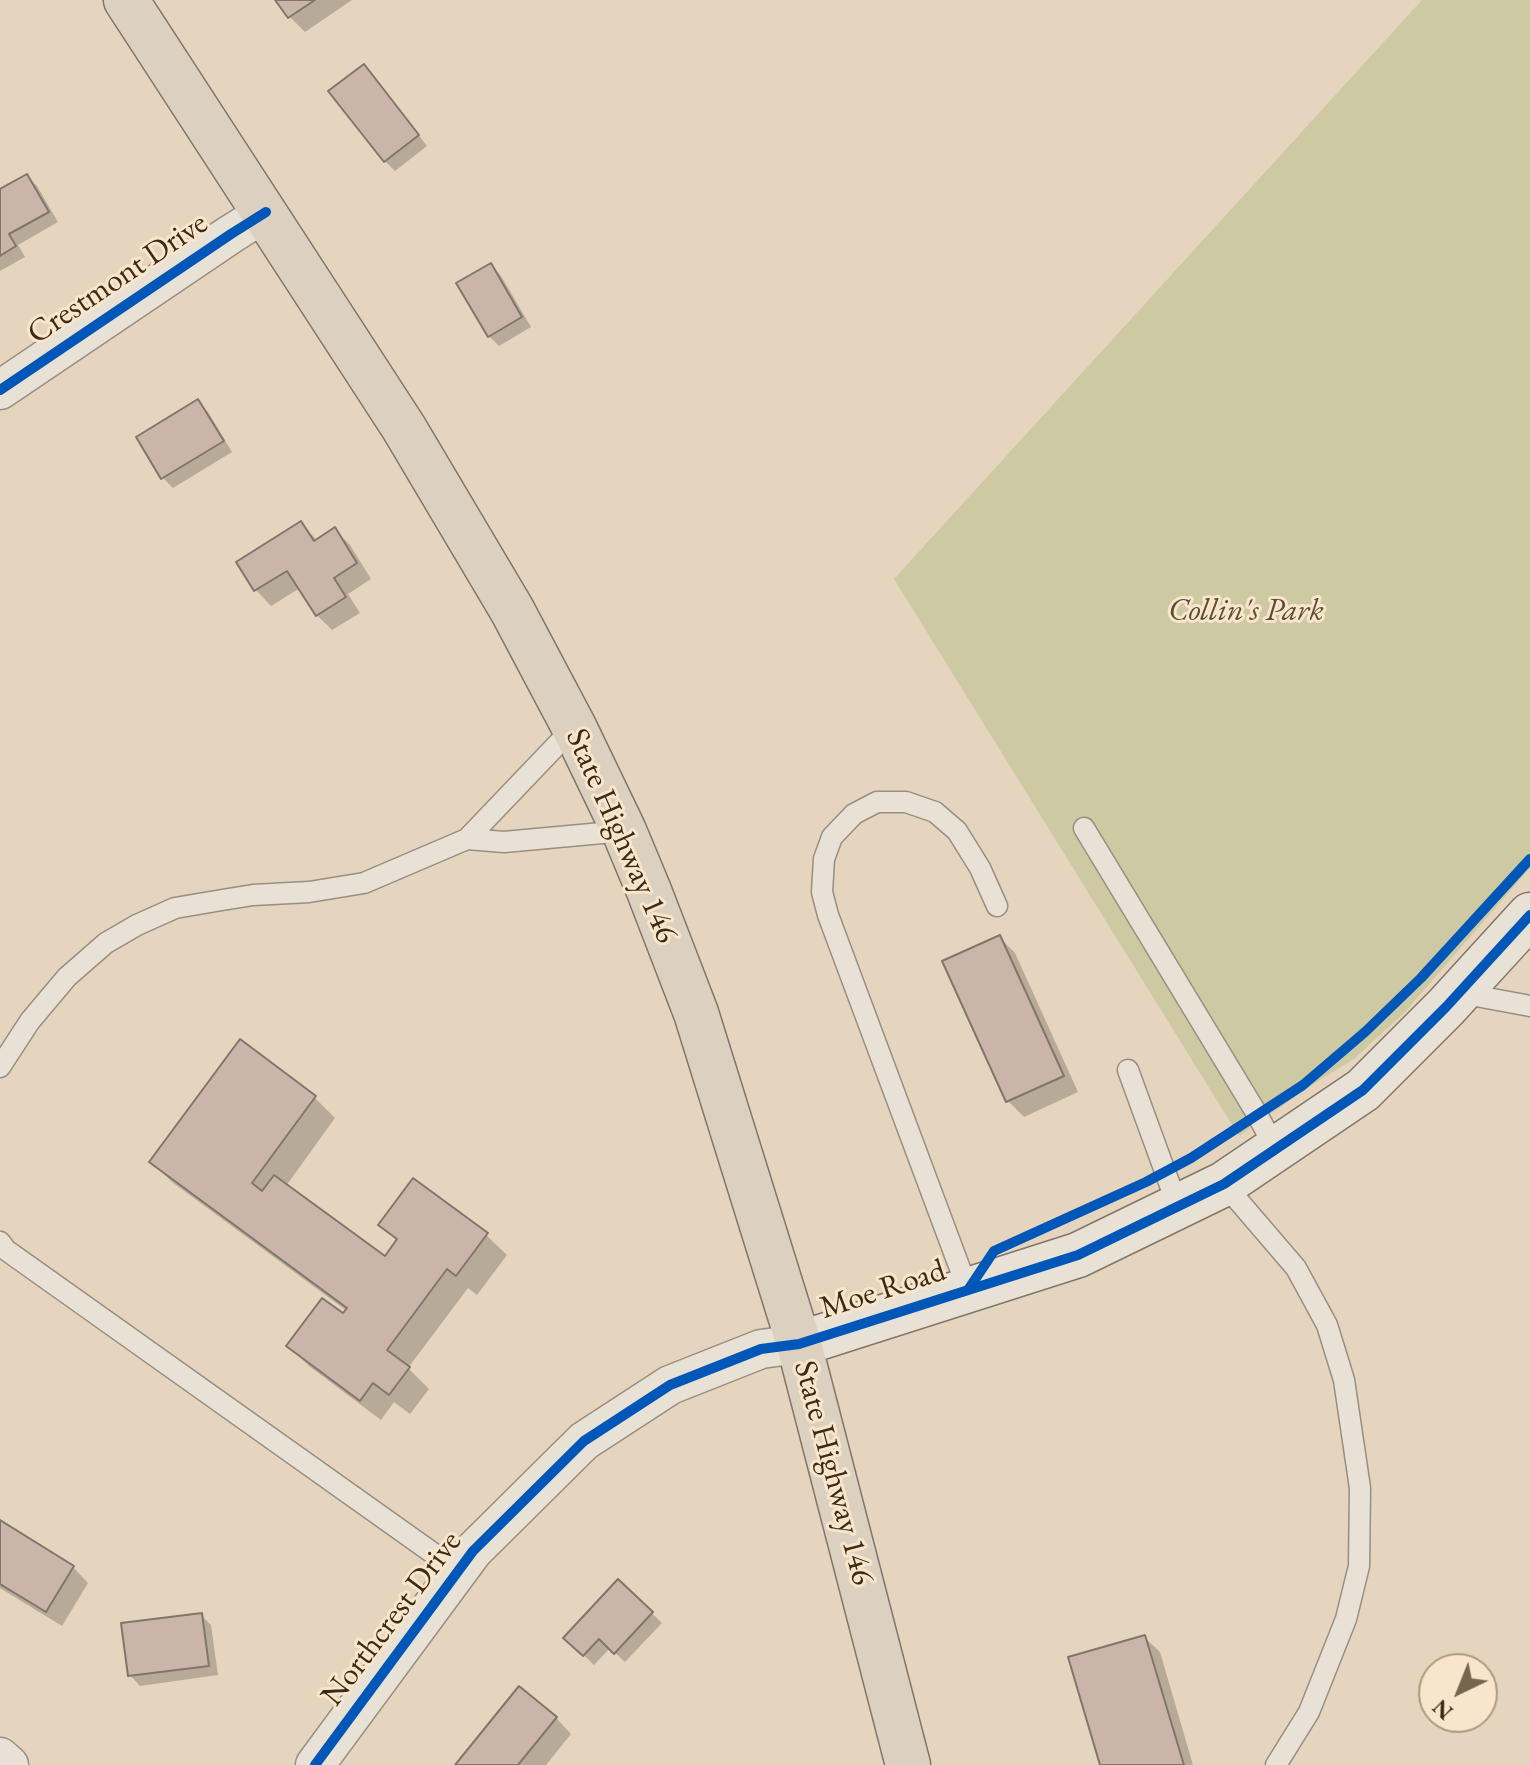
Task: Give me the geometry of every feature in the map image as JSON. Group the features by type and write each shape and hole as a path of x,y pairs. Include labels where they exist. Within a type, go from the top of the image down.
{"main road":[{"name":"State Highway 146","path":"126,0 404,428 512,610 574,727 624,831 696,1013 799,1344 908,1765"}],"street":[{"name":"Crestmont Drive","path":"0,390 266,212"},
{"name":"Moe Road","path":"799,1344 1078,1255 1224,1184 1363,1090 1460,993 1530,915"},
{"name":"Northcrest Drive","path":"315,1765 473,1551 584,1441 670,1385 761,1349 799,1344"},
{"path":"0,1757 9,1765"}],"lane":[{"path":"0,1067 30,1021 67,977 106,943 175,908 253,895 309,892 364,883 467,839 574,727"},
{"path":"968,1290 828,915 822,892 824,859 832,837 854,814 877,802 906,802 935,812 957,831 980,868 997,906"},
{"path":"1084,828 1275,1148"},
{"path":"467,839 504,842 624,831"},
{"path":"1460,993 1530,1006"},
{"path":"1128,1070 1178,1207"},
{"path":"1224,1184 1296,1268 1327,1325 1344,1380 1360,1488 1359,1566 1346,1619 1309,1712 1276,1765"},
{"path":"0,1242 6,1250 458,1571"}],"green space":[{"name":"Collin's Park","path":"1422,0 1530,0 1530,868 1405,1012 1354,1059 1239,1136 894,579"}],"building":[{"path":"275,0 315,0 288,18"},
{"path":"364,64 419,135 384,162 328,91"},
{"path":"27,174 49,212 9,234 16,246 0,256 0,189"},
{"path":"491,263 522,317 488,337 456,283"},
{"path":"198,399 224,441 161,479 136,437"},
{"path":"301,521 314,541 335,527 357,563 334,578 346,597 316,616 287,571 254,591 236,562"},
{"path":"1000,935 1064,1076 1006,1102 942,961"},
{"path":"240,1039 316,1096 252,1183 262,1191 274,1175 385,1256 397,1239 378,1225 413,1178 488,1233 456,1276 447,1269 387,1350 410,1367 389,1395 373,1383 360,1401 286,1346 322,1298 343,1313 347,1308 149,1162"},
{"path":"0,1520 74,1566 46,1612 0,1584"},
{"path":"618,1579 653,1612 614,1654 599,1639 583,1656 563,1638"},
{"path":"202,1613 209,1666 128,1676 121,1623"},
{"path":"1145,1635 1184,1765 1100,1765 1068,1657"},
{"path":"519,1686 557,1717 518,1765 455,1765"}],"cycle path":[{"path":"0,390 266,212"},
{"path":"968,1290 994,1251 1146,1182 1191,1158 1303,1085 1421,978 1530,859"},
{"path":"315,1765 473,1551 584,1441 670,1385 761,1349 799,1344 1078,1255 1224,1184 1363,1090 1446,1007 1530,915"}]}
